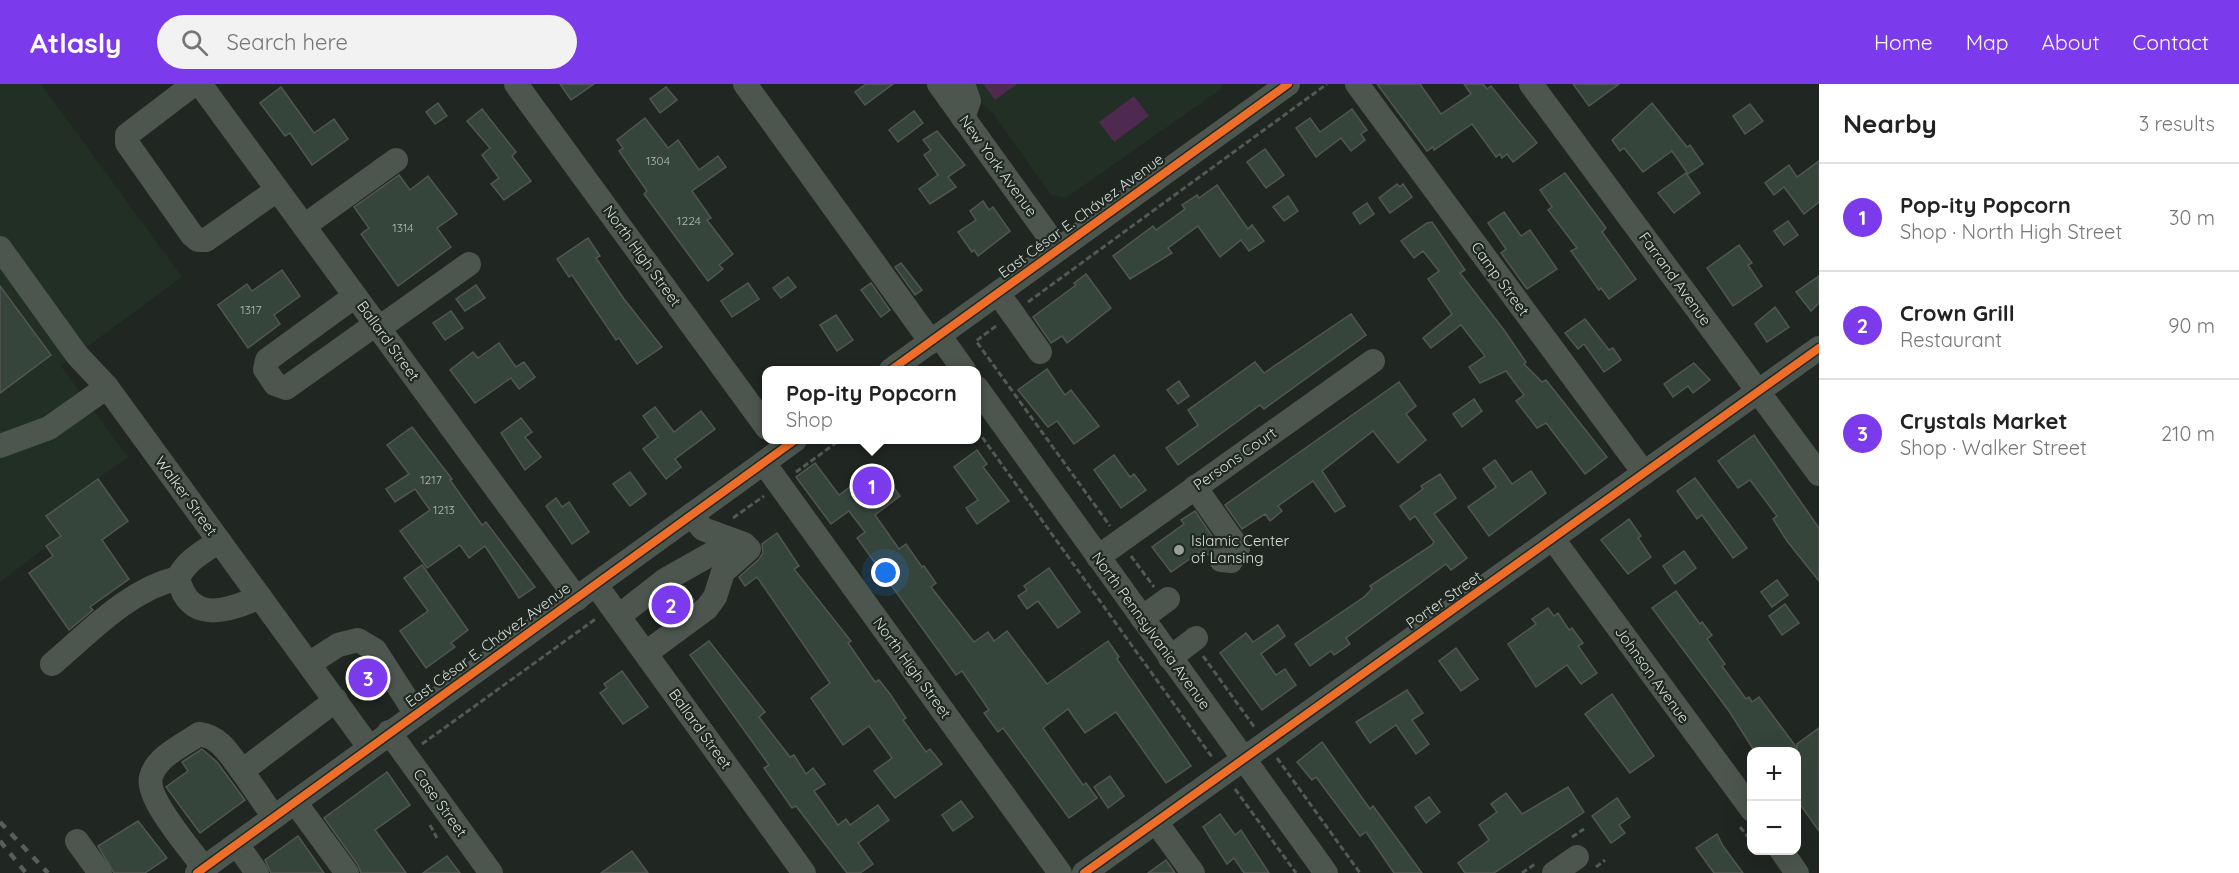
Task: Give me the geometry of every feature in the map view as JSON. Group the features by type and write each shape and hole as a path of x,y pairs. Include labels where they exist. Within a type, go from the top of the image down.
{"street":[{"path":"194,84 127,135 127,143 192,236 198,240 206,240 277,190"},
{"name":"Ballard Street","path":"200,84 577,599"},
{"name":"North High Street","path":"516,84 762,421"},
{"path":"745,84 935,338 960,366"},
{"name":"New York Avenue","path":"939,84 1058,249"},
{"path":"963,84 969,101 963,118"},
{"name":"Camp Street","path":"1357,84 1644,473"},
{"name":"Farrand Avenue","path":"1531,84 1819,474"},
{"name":"East César E. Chávez Avenue","path":"896,366 1276,88"},
{"path":"304,226 396,160"},
{"name":"Walker Street","path":"0,248 77,355 107,387 369,747"},
{"path":"356,296 267,360 265,369 275,384 280,388 286,388 469,264"},
{"path":"998,293 1040,352"},
{"name":"Porter Street","path":"1084,873 1819,348"},
{"name":"Persons Court","path":"1098,557 1373,361"},
{"path":"0,446 49,428 107,387"},
{"name":"North Pennsylvania Avenue","path":"981,394 1326,873"},
{"name":"North High Street","path":"779,448 1060,873"},
{"name":"East César E. Chávez Avenue","path":"201,870 389,732 577,599 779,448"},
{"path":"1195,487 1239,548 1231,561 1221,560"},
{"path":"645,653 707,608 716,597 723,572 749,549 744,544 703,529 691,515"},
{"name":"Johnson Avenue","path":"1552,540 1747,803"},
{"path":"52,664 126,602 145,589 178,578 190,561 219,541"},
{"path":"619,616 665,580 734,541"},
{"path":"178,578 181,589 190,601 205,611 218,612 234,608 260,597"},
{"name":"Ballard Street","path":"596,585 804,873"},
{"path":"1142,618 1168,599"},
{"path":"1170,658 1196,638"},
{"path":"309,664 338,645 358,640 375,650 416,714"},
{"path":"242,771 336,700"},
{"name":"Case Street","path":"389,732 490,873"},
{"path":"201,870 151,794 151,777 162,759 199,734 210,736 222,743 274,817"},
{"path":"295,802 347,873"},
{"path":"1156,822 1193,873"},
{"path":"77,841 100,873"},
{"path":"237,844 258,873"},
{"path":"1784,855 1797,873"},
{"path":"1554,873 1577,857"}],"path":[{"path":"976,341 1327,84"},
{"path":"1275,122 1278,126"},
{"path":"981,436 1296,873"}],"shaded area":[{"path":"0,84 41,84 182,277 61,366 128,457 47,515 61,536 0,582"},
{"path":"956,84 1223,84 1221,89 1066,198 1051,195 992,112"},
{"path":"983,84 1017,84 995,100"},
{"path":"1134,96 1149,116 1114,142 1099,122"}],"building":[{"path":"560,84 594,84 571,100"},
{"path":"866,84 893,84 865,105 855,92"},
{"path":"1377,84 1420,84 1441,114 1471,94 1464,84 1483,84 1487,89 1491,86 1537,143 1513,162 1507,154 1502,158 1500,154 1496,157 1472,124 1434,150 1433,147 1427,151"},
{"path":"1573,84 1619,84 1589,106"},
{"path":"281,87 314,133 334,119 348,139 312,165 290,133 285,136 260,103"},
{"path":"666,87 677,100 660,113 650,99"},
{"path":"438,103 447,116 435,124 426,112"},
{"path":"1652,103 1687,147 1690,145 1703,164 1688,174 1672,151 1643,172 1624,148 1620,151 1612,140"},
{"path":"1750,104 1763,121 1745,134 1733,116"},
{"path":"482,109 516,152 512,156 531,181 504,200 491,184 499,178 482,155 490,148 467,121"},
{"path":"1352,109 1367,130 1361,134 1365,140 1351,151 1341,138 1316,157 1296,128 1310,118 1320,132"},
{"path":"914,111 923,123 898,142 889,130"},
{"path":"645,118 668,148 678,140 699,170 718,156 726,167 692,191 711,218 707,220 733,254 719,265 723,269 708,281 644,194 647,191 619,151 623,148 617,140"},
{"path":"937,131 965,165 948,177 956,187 930,204 919,189 938,175 924,155 931,150 923,140"},
{"path":"1265,149 1284,175 1266,188 1247,162"},
{"path":"1819,161 1819,202 1804,214 1784,187 1774,195 1765,183 1789,165 1797,177"},
{"path":"1565,173 1606,228 1602,232 1636,279 1609,299 1601,288 1599,290 1571,251 1577,248 1548,210 1552,207 1540,190"},
{"path":"1686,173 1700,193 1674,213 1658,193"},
{"path":"399,175 410,190 428,176 457,214 437,228 451,247 398,286 361,234 369,228 354,207"},
{"path":"1397,184 1400,187 1403,184 1412,197 1390,213 1379,198"},
{"path":"1217,185 1248,229 1252,225 1264,241 1249,251 1241,240 1220,257 1198,226 1168,248 1172,253 1130,279 1113,256 1153,226 1156,230 1185,209 1182,205 1197,195 1199,198"},
{"path":"1288,196 1298,211 1284,221 1273,207"},
{"path":"983,201 989,210 993,207 1010,231 978,256 974,250 972,252 958,232 976,220 970,211"},
{"path":"1367,203 1374,214 1360,224 1353,213"},
{"path":"1504,212 1521,236 1530,230 1557,269 1527,289 1501,253 1506,249 1488,223"},
{"path":"1788,221 1798,235 1784,245 1774,231"},
{"path":"1432,222 1465,270 1460,273 1504,330 1526,362 1524,364 1542,382 1546,380 1607,457 1585,474 1546,423 1537,428 1516,401 1524,395 1506,371 1480,383 1469,367 1485,356 1461,325 1431,348 1423,338 1452,314 1428,279 1439,271 1423,251 1414,258 1401,241"},
{"path":"588,238 600,256 596,258 624,299 662,347 637,364 619,338 616,340 572,275 569,277 557,259"},
{"path":"1739,245 1752,263 1748,265 1762,286 1733,306 1707,268"},
{"path":"901,263 922,290 915,295 895,267"},
{"path":"282,270 300,296 274,315 280,324 248,348 218,305 247,284 252,291"},
{"path":"1086,274 1111,308 1067,343 1062,336 1051,343 1033,317 1076,285 1074,283"},
{"path":"1819,276 1819,303 1811,311 1796,292"},
{"path":"788,277 796,287 781,298 773,288"},
{"path":"748,283 759,299 732,317 721,301"},
{"path":"871,283 890,310 881,317 861,290"},
{"path":"476,285 485,298 465,311 456,299"},
{"path":"0,286 51,355 0,393"},
{"path":"1775,307 1789,327 1767,342 1755,324"},
{"path":"451,311 463,328 445,340 433,323"},
{"path":"1351,314 1366,335 1264,409 1260,405 1178,465 1166,448 1198,425 1188,410 1255,362 1264,373"},
{"path":"836,315 853,340 837,351 820,325"},
{"path":"1585,319 1609,350 1613,348 1621,360 1604,372 1584,344 1578,349 1565,333"},
{"path":"499,343 516,367 524,362 535,377 519,389 511,378 475,403 450,370 473,352 478,358"},
{"path":"1694,363 1710,380 1693,393 1688,386 1673,397 1664,384"},
{"path":"1047,369 1065,395 1071,390 1099,426 1074,444 1057,421 1048,427 1018,390"},
{"path":"1179,381 1189,396 1178,404 1167,390"},
{"path":"1399,382 1416,406 1406,414 1426,440 1398,463 1373,431 1322,471 1345,506 1335,512 1313,481 1278,506 1282,511 1270,521 1265,514 1242,529 1225,505"},
{"path":"1474,399 1482,411 1462,427 1453,414"},
{"path":"655,407 674,432 701,411 715,429 675,459 681,467 666,479 643,449 658,437 643,416"},
{"path":"521,418 532,432 525,437 541,457 525,470 501,433"},
{"path":"412,427 452,479 450,480 482,525 486,522 535,587 519,598 485,546 469,558 460,545 427,568 400,531 430,510 415,489 395,502 386,489 409,474 387,445"},
{"path":"1754,435 1819,528 1819,581 1787,541 1773,519 1777,516 1750,480 1738,488 1718,461"},
{"path":"977,450 987,464 983,467 1009,501 977,524 966,508 978,500 954,467"},
{"path":"1114,455 1130,477 1134,474 1146,490 1121,508 1094,470"},
{"path":"1495,460 1512,484 1531,471 1546,493 1489,536 1468,507 1496,487 1483,469"},
{"path":"815,463 839,495 878,466 900,496 875,515 899,549 906,544 922,567 924,566 936,583 931,587 974,642 988,632 994,641 1007,631 1047,684 1108,641 1119,657 1117,659 1191,766 1166,783 1116,712 1085,733 1068,709 1043,728 1083,785 1086,783 1097,798 1069,818 1003,728 998,732 984,713 989,710 962,671 956,675 857,538 865,532 849,511 831,524 796,477"},
{"path":"630,472 646,494 630,506 613,484"},
{"path":"1440,474 1456,498 1434,514 1467,558 1451,570 1446,564 1346,638 1350,644 1334,655 1331,651 1310,666 1295,644 1364,597 1372,589 1370,586 1432,545 1434,542 1415,516 1410,520 1400,506 1423,489 1421,486"},
{"path":"1695,478 1747,548 1733,558 1702,515 1697,519 1677,491"},
{"path":"98,479 128,521 102,540 129,579 90,607 93,610 69,630 29,573 53,556 46,546 61,536 46,516"},
{"path":"556,498 562,507 569,502 589,532 572,544 546,506"},
{"path":"1195,511 1219,546 1208,555 1204,549 1171,572 1152,547 1184,524 1181,520"},
{"path":"1629,519 1641,536 1638,538 1651,557 1628,574 1601,540"},
{"path":"777,533 799,566 794,569 851,641 848,643 875,682 879,680 890,694 906,718 903,720 926,752 930,749 942,764 895,798 874,771 892,758 869,726 843,745 811,698 830,683 757,577 745,586 739,577 759,559 763,553 762,544"},
{"path":"1684,551 1696,568 1675,584 1663,566"},
{"path":"422,565 468,630 451,643 455,647 426,668 400,631 428,611 404,578"},
{"path":"1049,568 1080,612 1058,628 1038,601 1027,609 1018,596 1027,590 1024,586"},
{"path":"1777,580 1788,595 1772,607 1761,592"},
{"path":"684,586 694,600 664,622 653,608"},
{"path":"1676,591 1700,624 1702,622 1712,635 1707,639 1725,664 1722,666 1746,699 1749,697 1752,702 1759,697 1796,747 1752,747 1729,711 1652,608"},
{"path":"1785,604 1799,623 1782,635 1769,616"},
{"path":"1548,608 1554,616 1558,613 1569,630 1572,628 1583,643 1578,646 1597,673 1581,684 1567,665 1536,687 1508,644 1536,624 1532,619"},
{"path":"1278,625 1285,636 1261,654 1276,675 1285,669 1296,685 1262,710 1220,653 1246,633 1253,642"},
{"path":"709,641 765,712 759,717 790,757 794,755 806,774 813,768 825,784 814,791 838,825 846,819 850,825 878,805 889,820 858,843 873,864 860,873 847,873 796,806 792,808 764,768 769,765 690,655"},
{"path":"1456,648 1478,679 1461,691 1439,661"},
{"path":"367,664 380,684 369,693 354,674"},
{"path":"622,671 648,707 623,724 600,693 607,688 604,684"},
{"path":"1407,690 1423,713 1412,720 1429,744 1416,754 1396,725 1370,743 1356,722"},
{"path":"1612,694 1654,756 1630,773 1585,714"},
{"path":"1819,728 1819,831 1801,806 1801,747 1797,747 1797,744"},
{"path":"1322,742 1370,809 1373,806 1422,873 1394,873 1366,832 1360,836 1316,777 1312,780 1297,762"},
{"path":"202,749 217,762 245,800 200,833 166,787 188,771 182,762"},
{"path":"387,772 410,805 375,830 406,873 361,873 358,865 324,818"},
{"path":"1110,776 1124,796 1108,808 1094,787"},
{"path":"1568,787 1584,812 1494,873 1465,873 1458,863 1489,840 1479,825 1497,812 1491,804 1506,793 1522,814"},
{"path":"1429,797 1440,812 1426,823 1415,807"},
{"path":"1617,798 1630,817 1619,825 1625,833 1611,843 1592,816"},
{"path":"961,801 973,817 953,831 942,815"},
{"path":"1220,814 1235,835 1241,830 1269,873 1244,873 1234,858 1227,864 1203,827"},
{"path":"138,821 167,858 145,873 114,873 98,846"},
{"path":"1717,834 1743,873 1714,873 1696,848"},
{"path":"298,836 324,873 271,873 265,860"},
{"path":"632,851 648,873 601,873"},
{"path":"447,856 460,873 423,873"},
{"path":"1166,860 1175,873 1148,873"}],"railway":[{"path":"0,822 48,873"},
{"path":"0,841 26,873"}],"cycle path":[{"path":"897,366 1288,84"},
{"path":"1084,873 1819,348"},
{"path":"197,873 789,444"}],"place":[{"name":"Pop-ity Popcorn","path":"872,486"},
{"name":"Islamic Center of Lansing","path":"1179,550"},
{"name":"Crown Grill","path":"671,605"},
{"name":"Crystals Market","path":"368,678"}]}
